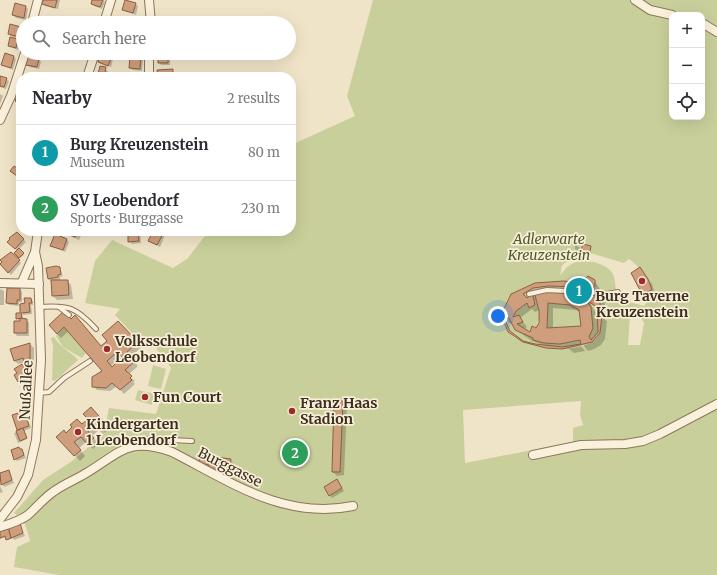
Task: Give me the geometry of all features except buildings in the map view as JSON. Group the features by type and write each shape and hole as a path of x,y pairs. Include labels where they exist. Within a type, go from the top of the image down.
{"street":[{"path":"34,16 38,0"},
{"path":"106,16 111,0"},
{"path":"149,0 150,16"},
{"path":"635,0 650,10 669,15"},
{"path":"705,24 717,32"},
{"path":"19,72 23,60"},
{"path":"89,72 93,60"},
{"path":"149,60 149,72"},
{"path":"0,120 16,81"},
{"name":"Nußallee","path":"22,282 35,252 37,236"},
{"name":"Nußallee","path":"0,520 17,497 31,468 36,440 41,360 38,266 35,252"},
{"path":"0,283 22,282 38,284"},
{"path":"533,455 572,447 625,444 642,440 660,434 717,404"},
{"name":"Burggasse","path":"0,527 17,522 27,516 50,494 61,486 88,473 114,453 141,445 160,448 172,452 249,493 269,501 289,506 330,510 353,506"}],"lane":[{"path":"528,294 547,290 584,292"},
{"path":"591,292 617,292"},
{"path":"59,306 69,315"},
{"path":"39,307 64,306 74,309 83,315 96,329"},
{"path":"39,393 49,392 64,378 90,361"},
{"path":"141,445 148,439 192,441"}],"green space":[{"name":"Adlerwarte Kreuzenstein","path":"373,0 717,0 717,575 59,575 14,567 17,547 30,541 27,528 23,521 14,513 43,480 72,461 104,434 109,408 156,414 171,368 153,344 146,348 115,315 120,309 85,303 95,261 112,240 173,268 187,259 205,236 296,236 296,143 355,116 347,96","holes":["590,253 624,263 629,259 644,274 649,283 653,293 644,306 629,302 625,297 618,298 613,274 605,266 593,262 580,261 567,267 560,276 562,266 564,264 574,260 588,259","588,276 595,281 593,288 600,297 600,315 602,315 598,336 590,344 579,347 552,348 526,343 515,338 508,332 501,315 509,296 535,283 582,283","632,314 640,316 644,323 640,345 628,345 630,316","581,401 580,415 583,425 573,428 573,442 465,463 463,410"]},
{"path":"535,295 538,319 536,328 532,326 530,332 517,324 522,322 513,317 516,311 527,303 529,307 535,305 533,296"},
{"path":"586,300 597,307 598,332 591,340 589,337 593,328 591,307"},
{"path":"548,303 570,305 579,310 581,326 547,328"},
{"path":"504,318 509,318 515,330 533,338 533,340 556,344 580,340 581,344 553,347 535,345 526,342 511,332"},
{"path":"64,327 86,353 82,358 63,347 56,336"},
{"path":"54,337 60,345 78,360 55,381 52,380 53,346 51,338"},
{"path":"153,365 166,369 161,389 148,386"},
{"name":"Fun Court","path":"138,390 155,394 152,405 135,400"}],"place":[{"name":"Burg Taverne Kreuzenstein","path":"642,281"},
{"name":"Burg Kreuzenstein","path":"579,291"},
{"name":"Volksschule Leobendorf","path":"107,349"},
{"name":"Fun Court","path":"145,397"},
{"name":"Franz Haas Stadion","path":"292,411"},
{"name":"Kindergarten 1 Leobendorf","path":"78,432"},
{"name":"SV Leobendorf","path":"295,453"}]}
